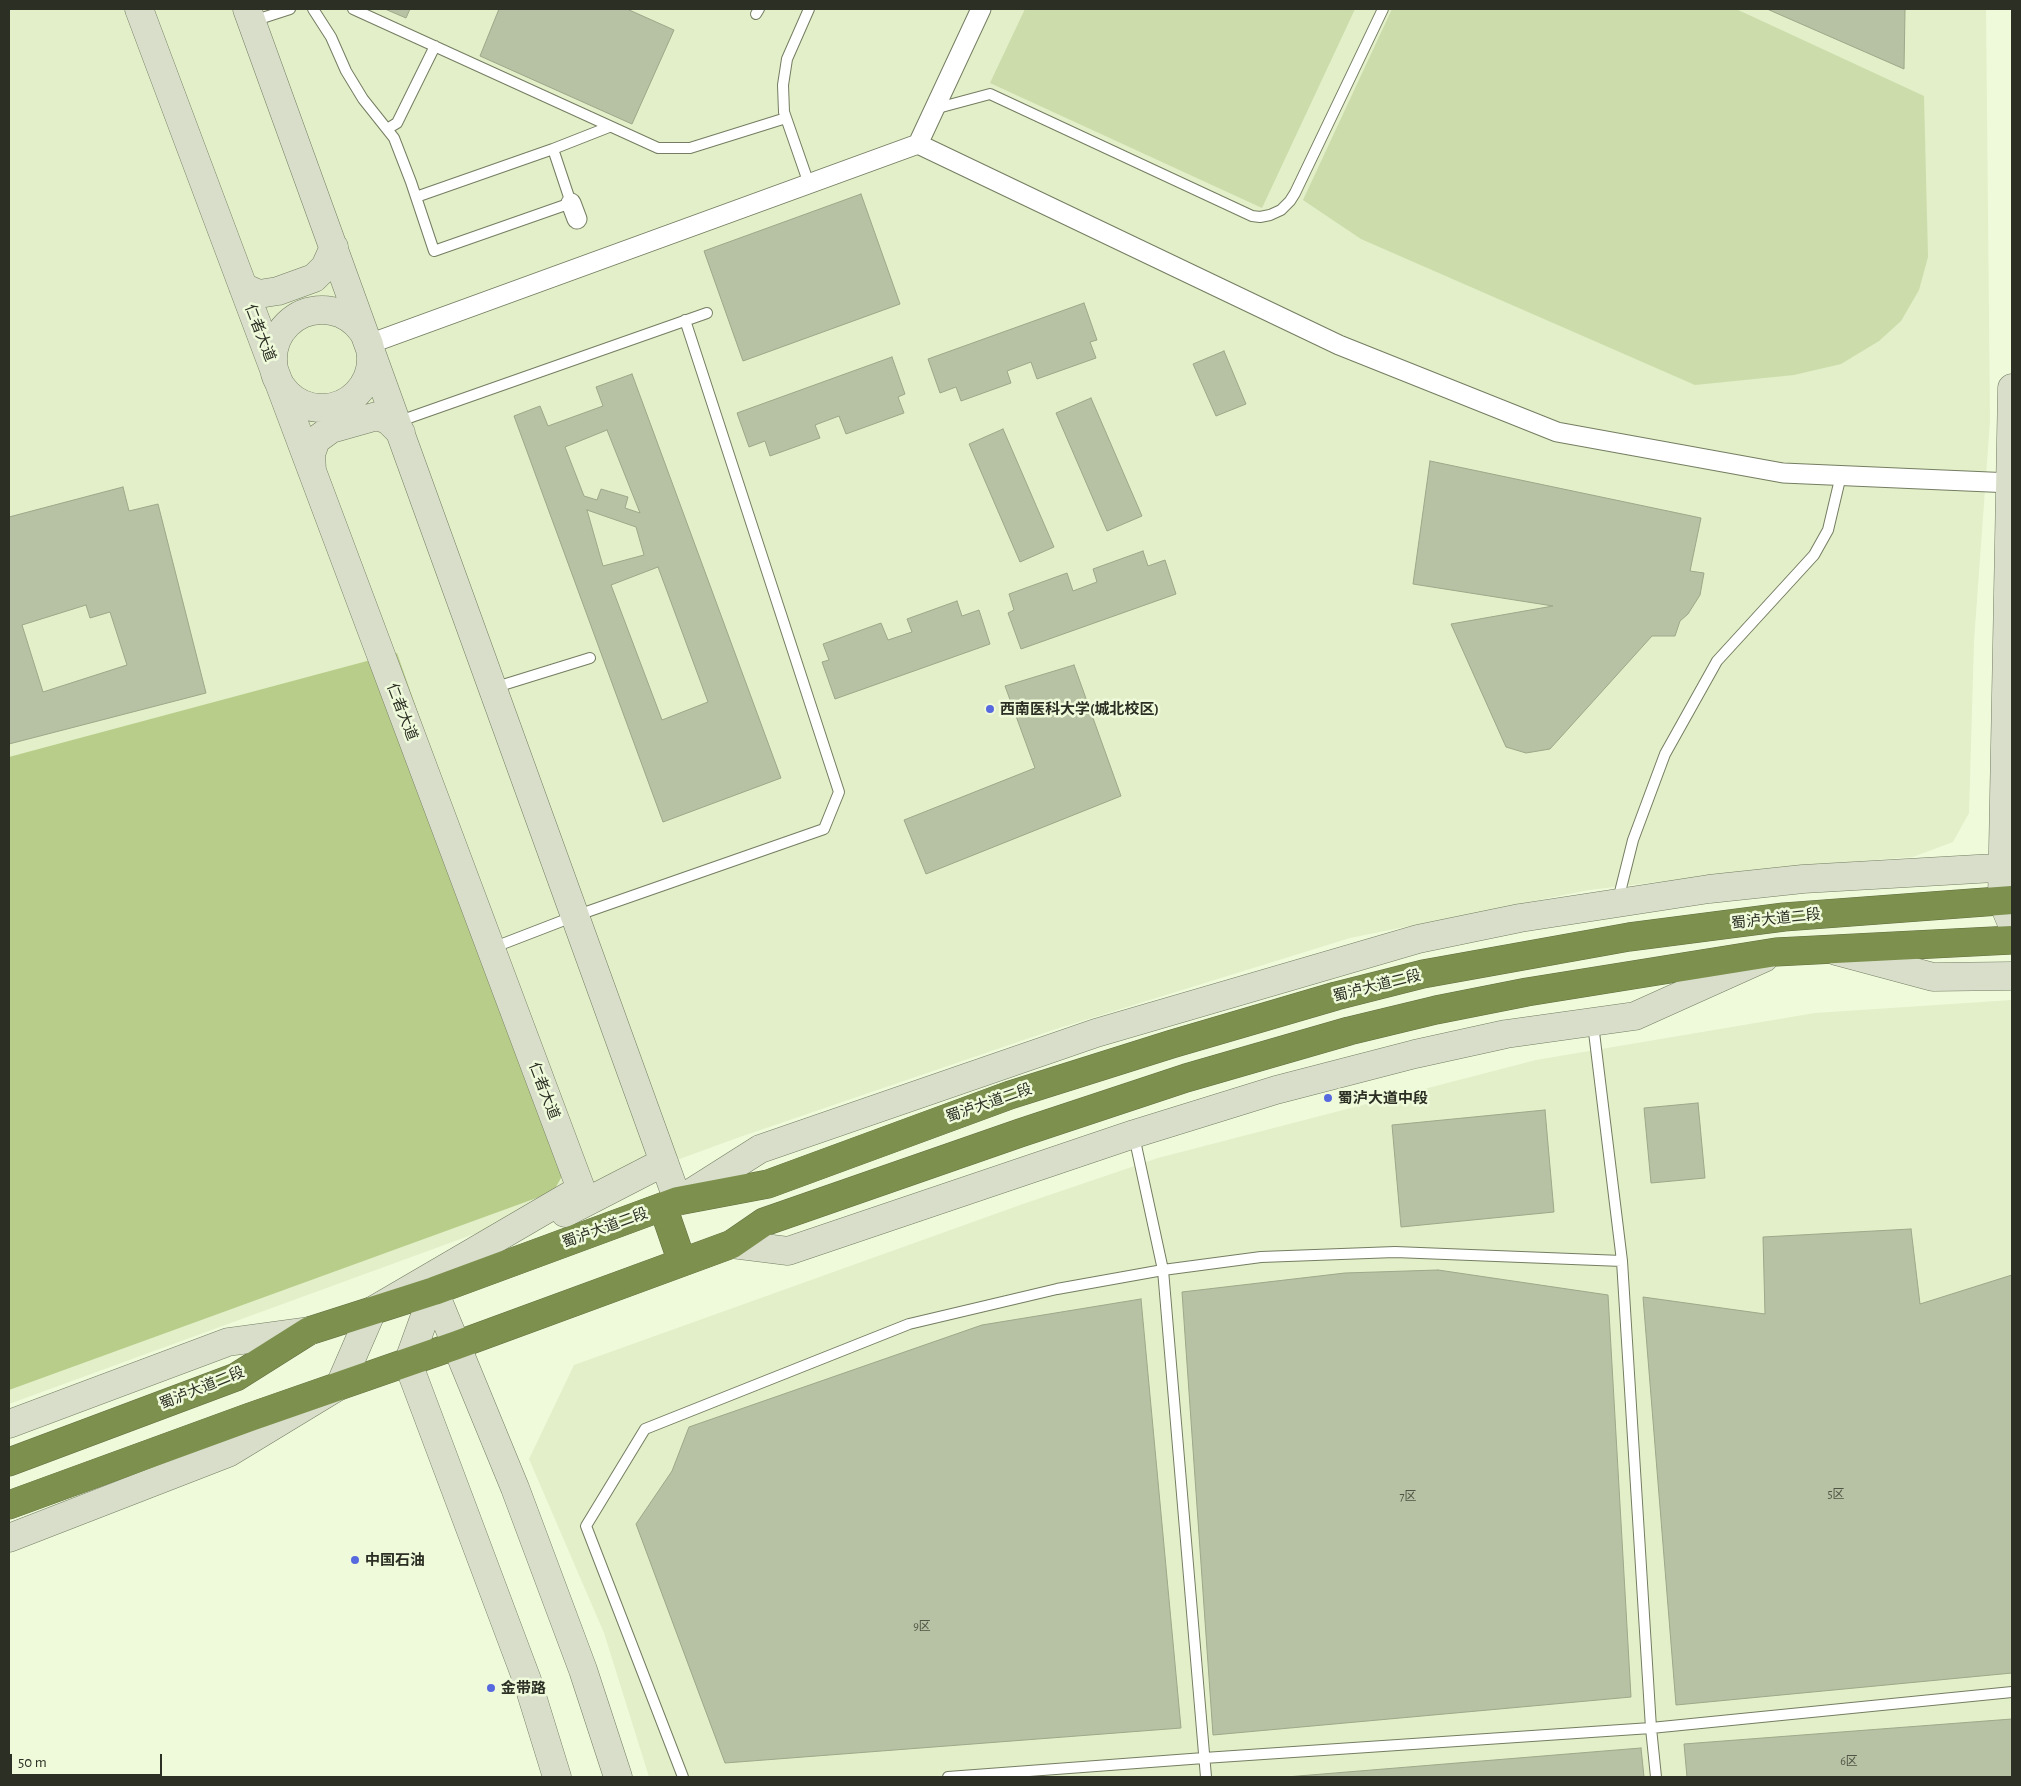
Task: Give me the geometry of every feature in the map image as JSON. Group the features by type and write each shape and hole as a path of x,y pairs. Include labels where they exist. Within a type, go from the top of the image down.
{"highway":[{"name":"蜀泸大道二段","path":"9,1462 236,1377 309,1332 434,1291 670,1204 768,1184 1010,1095 1172,1044 1336,996 1423,974 1629,937 1774,918 2009,908"},
{"path":"9,1504 340,1385 457,1346 732,1244 764,1222 1020,1133 1186,1078 1340,1034 1436,1010 1527,992 1776,952 1825,948 2012,940"},
{"path":"670,1204 682,1262"},
{"path":"236,1377 250,1417"}],"street":[{"name":"仁者大道","path":"139,9 581,1189 372,1311"},
{"path":"369,344 918,144 981,9"},
{"path":"250,15 664,1162 670,1204 760,1149 1096,1033 1418,939 1520,918 1709,889 1803,878 2008,867"},
{"path":"918,144 1339,345 1556,432 1783,472 2011,482"},
{"path":"243,287 259,294 278,291 314,278 325,267 334,247"},
{"path":"321,310 345,316 355,323 369,344 370,368 363,385 352,398 329,408 306,406 295,400 285,392 274,371 274,349 277,339 290,322 309,312 321,310"},
{"path":"2009,908 2012,388"},
{"path":"312,470 311,454 316,440 330,430 377,416 388,420 399,428"},
{"path":"1825,948 1933,977 2012,976"},
{"path":"732,1244 788,1251 1134,1134 1276,1090 1415,1054 1506,1034 1635,1016 1776,952"},
{"path":"9,1538 228,1453 340,1385 372,1311 664,1162"},
{"path":"434,1291 515,1488 583,1670 618,1777"},
{"path":"434,1291 408,1363 528,1680 558,1777"},
{"path":"9,1424 228,1342 309,1332"}],"lane":[{"path":"250,15 290,9"},
{"path":"313,9 331,37 346,72 363,99 394,138 434,250 574,211 553,149"},
{"path":"353,9 658,148 690,148 786,118"},
{"path":"809,9 788,59 783,86 786,118 809,184"},
{"path":"934,109 990,94 1252,216 1270,215 1281,210 1295,193 1383,9"},
{"path":"387,129 397,123 435,46"},
{"path":"416,197 553,149 609,127"},
{"path":"399,428 707,312"},
{"path":"491,949 575,916 824,829 839,792 685,320"},
{"path":"1618,903 1634,840 1665,754 1717,661 1814,555 1828,530 1841,475"},
{"path":"493,688 590,658"},
{"path":"1593,1022 1622,1261 1651,1728 1656,1777"},
{"path":"1134,1134 1163,1270 1206,1777"},
{"path":"683,1777 586,1526 645,1429 909,1324 1057,1289 1163,1270 1261,1257 1395,1252 1622,1261"},
{"path":"948,1777 1651,1728 2012,1692"}],"shaded area":[{"name":"西南医科大学(城北校区)","path":"9,9 1986,9 1990,421 1974,641 1969,813 1953,842 1913,857 1785,867 1589,890 1350,938 1053,1030 737,1138 9,1404"},
{"path":"1025,9 1355,9 1262,208 990,83"},
{"path":"1392,9 1736,9 1924,96 1928,257 1919,290 1901,321 1879,341 1841,364 1794,375 1695,385 1361,239 1303,200"},
{"path":"2012,1000 2012,1777 649,1777 604,1633 529,1459 574,1365 1023,1204 1158,1158 1536,1060 1815,1013"}],"green space":[{"path":"397,653 573,1157 553,1192 9,1390 9,757"}],"building":[{"path":"385,9 410,9 406,18"},
{"path":"499,9 627,9 674,30 632,124 480,56"},
{"path":"1767,9 1905,9 1904,69"},
{"path":"861,194 900,304 743,361 704,251"},
{"path":"1084,303 1097,340 1090,342 1096,358 1037,379 1031,362 1007,371 1011,383 961,401 956,387 940,393 928,359"},
{"path":"1224,351 1246,404 1216,416 1193,364"},
{"path":"892,357 905,394 898,397 904,413 846,434 839,416 815,425 820,438 770,456 765,441 749,447 737,413"},
{"path":"632,374 781,778 663,822 514,416 540,406 548,426 603,406 596,387","holes":["607,430 640,513 625,508 628,497 601,489 597,500 584,496 565,447","587,510 636,527 644,555 603,566","658,567 708,702 662,720 611,585"]},
{"path":"1091,398 1142,516 1107,531 1056,413"},
{"path":"1003,429 1054,547 1020,562 969,444"},
{"path":"1430,461 1701,518 1690,571 1704,573 1700,595 1688,614 1680,621 1675,636 1652,636 1550,749 1526,753 1506,747 1451,624 1553,606 1413,584"},
{"path":"123,487 129,511 158,504 206,693 9,744 9,517","holes":["86,605 90,618 110,612 127,665 43,692 22,625"]},
{"path":"1143,551 1148,566 1165,560 1176,594 1021,649 1008,613 1014,610 1009,594 1067,573 1073,591 1097,582 1093,569"},
{"path":"957,601 962,616 979,610 990,644 835,699 822,662 829,660 823,644 881,623 888,640 912,632 907,619"},
{"path":"1074,665 1121,796 926,874 904,820 1035,768 1005,686"},
{"path":"1698,1103 1705,1178 1651,1183 1644,1108"},
{"path":"1545,1110 1554,1212 1401,1227 1392,1125"},
{"path":"1911,1229 1920,1304 2012,1275 2012,1673 1676,1705 1643,1297 1765,1314 1763,1237"},
{"path":"1438,1270 1608,1295 1631,1697 1213,1735 1182,1292 1345,1273"},
{"path":"1141,1299 1181,1728 725,1763 636,1524 672,1471 689,1427 982,1325"},
{"path":"2012,1719 2012,1777 1687,1777 1684,1744"},
{"path":"1641,1748 1644,1777 1286,1777"}],"place":[{"name":"西南医科大学(城北校区)","path":"990,709"},
{"name":"蜀泸大道中段","path":"1328,1098"},
{"name":"中国石油","path":"355,1560"},
{"name":"金带路","path":"491,1688"}]}
